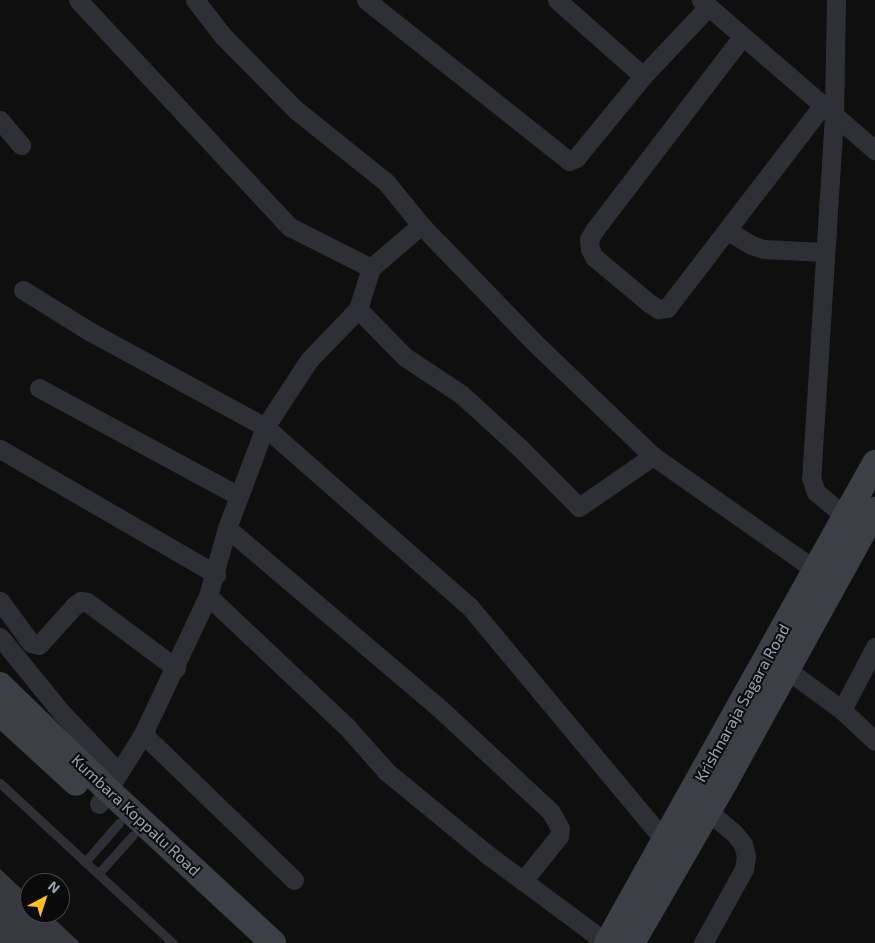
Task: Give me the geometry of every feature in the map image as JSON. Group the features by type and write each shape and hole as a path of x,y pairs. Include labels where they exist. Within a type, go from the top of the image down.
{"main road":[{"name":"Krishnaraja Sagara Road","path":"607,943 666,842 875,463"},
{"name":"Krishnaraja Sagara Road","path":"632,943 708,811 875,510"},
{"name":"Kumbara Koppalu Road","path":"0,685 273,943"},
{"name":"Kumbara Koppalu Road","path":"0,713 109,789 126,829 249,943"}],"street":[{"path":"78,0 290,228 371,268"},
{"path":"195,0 223,36 296,110 386,182 421,226 536,343 653,456 815,570"},
{"path":"366,0 569,161 576,158 705,3 742,37 875,150"},
{"path":"557,0 643,76"},
{"path":"836,0 828,111 825,252 811,477 816,492 845,516"},
{"path":"742,37 595,230 589,239 590,249 594,256 649,303 658,309 667,308 828,111"},
{"path":"0,120 21,145"},
{"path":"0,637 61,712 109,789 143,734 176,668 208,596 228,528 265,427 309,360 358,309 371,268 421,226"},
{"path":"728,231 751,245 763,249 825,252"},
{"path":"23,290 89,331 265,427 470,607 666,842"},
{"path":"358,309 405,356 461,394 520,448 578,507 653,456"},
{"path":"39,388 240,496"},
{"path":"0,449 216,574"},
{"path":"228,528 436,705 558,821 560,828 559,836 523,881"},
{"path":"208,596 347,727 387,772 488,855 607,943"},
{"path":"0,601 31,643 39,645 75,605 81,600 87,602 176,668"},
{"path":"842,710 875,647"},
{"path":"786,669 842,710 875,741"},
{"path":"143,734 294,880"},
{"path":"703,943 744,869 746,856 743,844 734,833 708,811"}],"lane":[{"path":"0,783 173,943"},
{"path":"85,862 126,829"},
{"path":"98,874 126,829"}],"building":[{"path":"0,869 20,888 20,923 59,923 80,943 0,943"}]}
